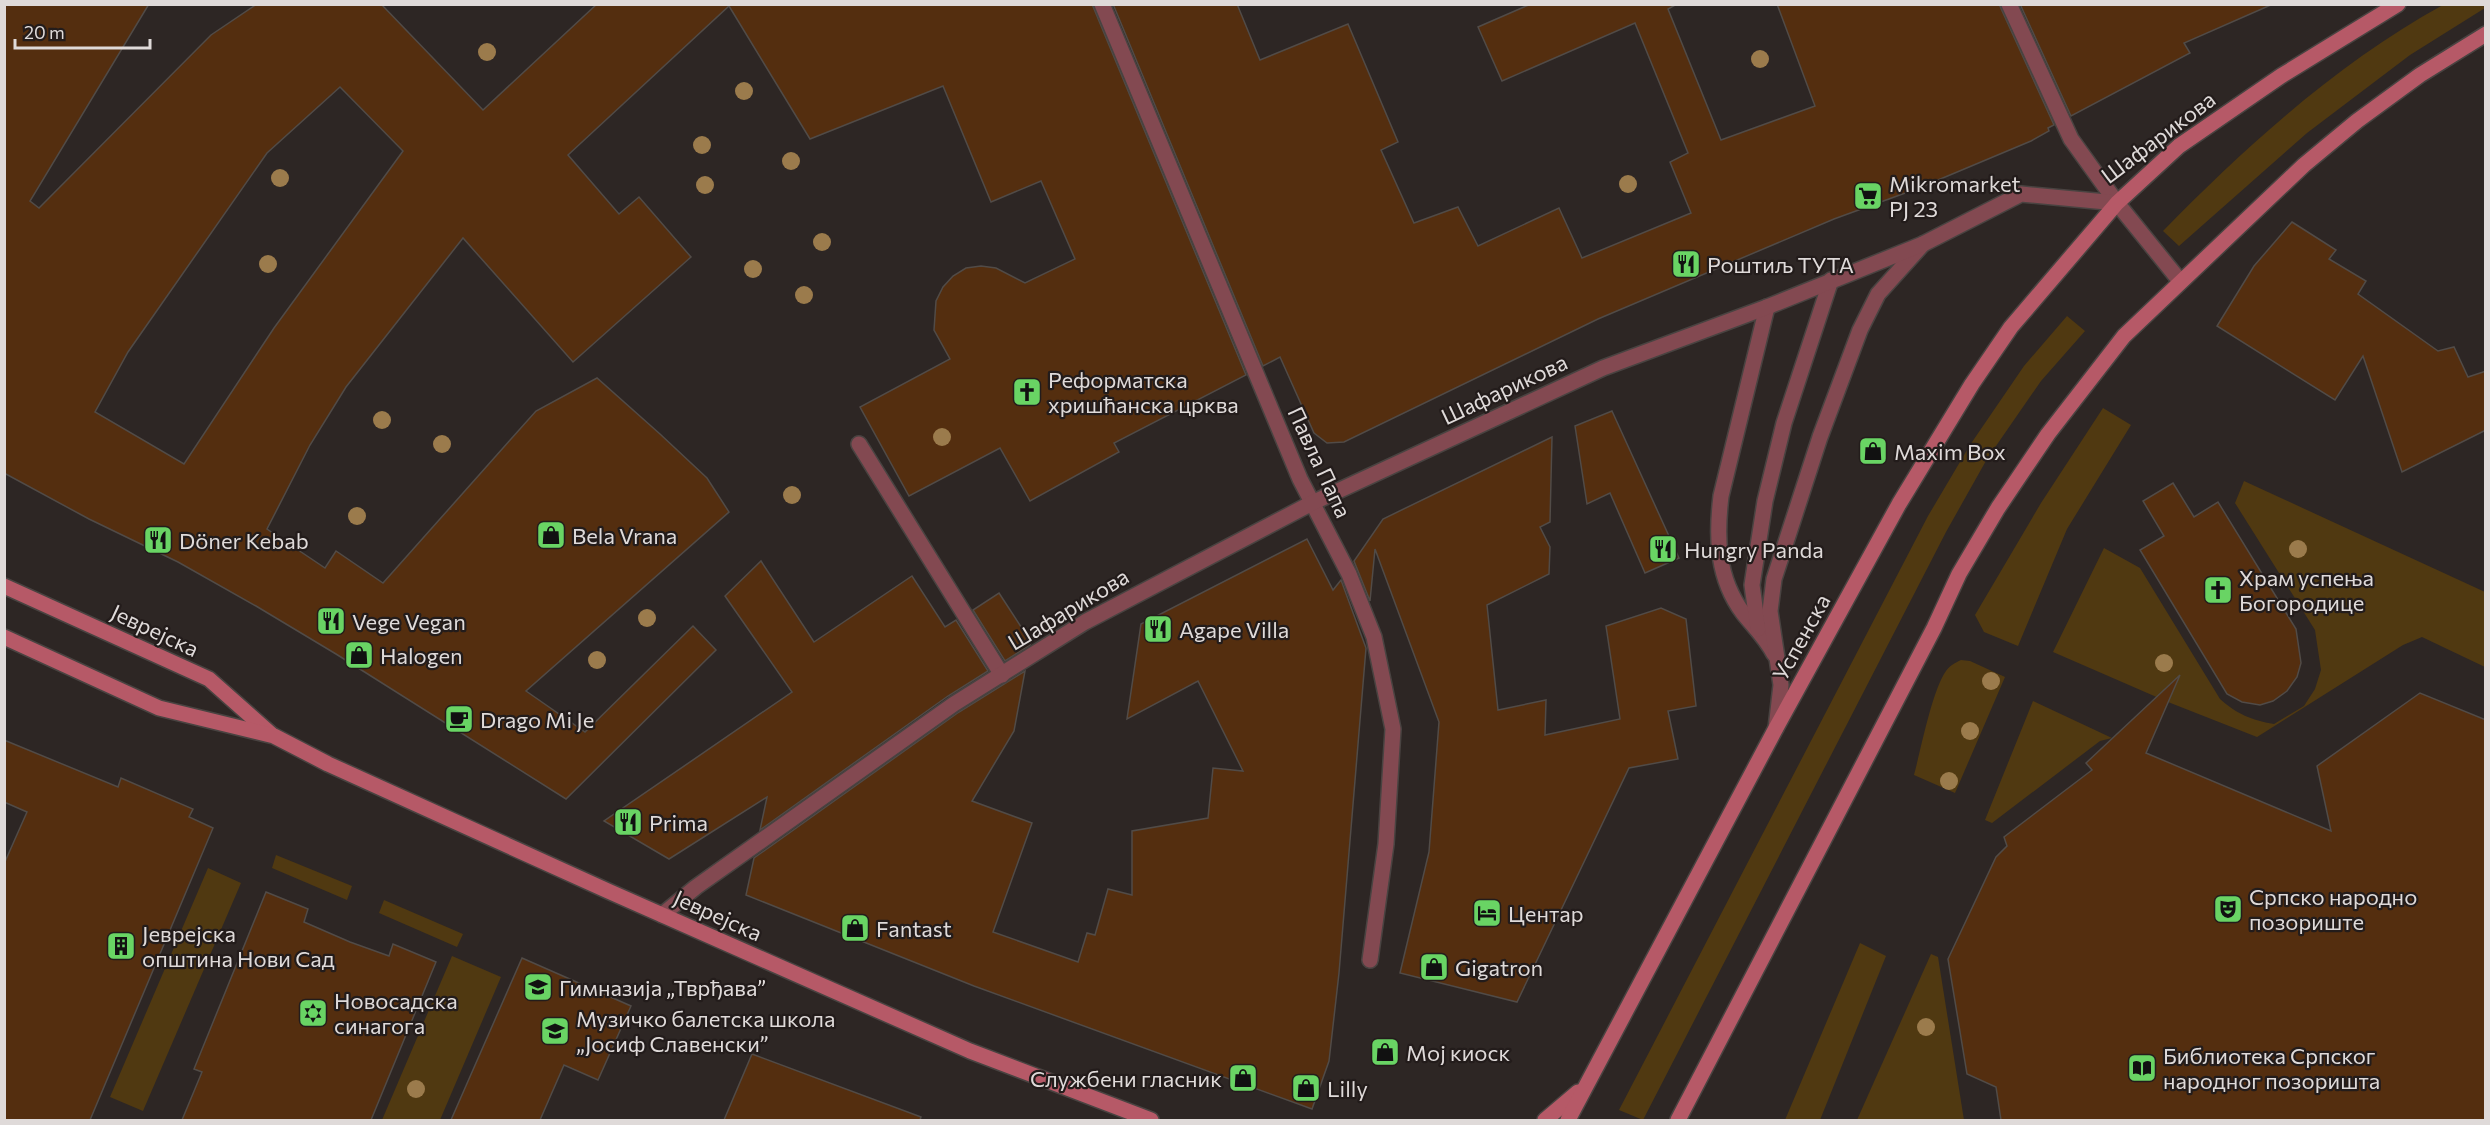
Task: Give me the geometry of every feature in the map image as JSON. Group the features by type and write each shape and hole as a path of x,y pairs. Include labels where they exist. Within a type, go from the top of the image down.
{"main road":[{"name":"Шафарикова","path":"2117,203 2188,140 2281,76 2398,4"},
{"path":"1678,1120 1923,649 1959,574 1998,508 2048,434 2124,336 2304,165 2357,121 2420,75 2486,34"},
{"name":"Успенска","path":"1568,1120 1776,728 1899,504 1972,384 2011,327 2117,203"},
{"name":"Јеврејска","path":"4,586 209,679 274,736"},
{"name":"Јеврејска","path":"4,637 159,708 274,736 328,764 970,1051 1151,1120"},
{"path":"1545,1120 1587,1083"}],"street":[{"name":"Павла Папа","path":"1102,4 1312,503 1349,574 1374,637 1393,729 1386,844 1370,960"},
{"path":"2009,4 2071,139 2117,203 2180,281"},
{"name":"Шафарикова","path":"662,915 696,887 934,718 1085,622 1312,503 1603,368 1767,307 1923,244 2021,194 2117,203"},
{"path":"1776,728 1781,685 1775,657 1775,636 1770,611 1774,579 1842,373 1860,330 1878,294 1923,244"},
{"path":"1759,630 1752,585 1765,501 1784,423 1831,280"},
{"path":"1767,307 1721,496 1718,525 1720,559 1724,576 1743,613 1759,630 1775,657"},
{"path":"859,444 1002,675"}],"shaded area":[{"path":"2443,5 2485,5 2485,8 2410,55 2307,133 2179,246 2163,231 2260,137 2295,108 2367,52"},
{"path":"2067,316 2085,331 2041,381 1987,459 1946,532 1643,1120 1619,1110 1928,516 1970,445 2024,366"},
{"path":"2103,408 2131,425 2067,529 2018,646 1984,632 1975,615 2041,503"},
{"path":"2244,481 2485,592 2485,667 2422,637 2403,645 2257,737 2168,702 2053,652 2104,548 2140,568 2220,699 2226,704 2245,716 2274,724 2304,706 2315,689 2321,670 2315,630 2235,503"},
{"path":"1961,660 1970,661 2005,677 1955,793 1914,775 1936,692 1949,667"},
{"path":"2033,701 2112,738 2100,741 1992,823 1985,820"},
{"path":"276,855 352,886 347,900 272,868"},
{"path":"208,868 241,883 143,1111 110,1097"},
{"path":"384,900 463,934 457,947 379,913"},
{"path":"1860,943 1886,956 1820,1120 1785,1120"},
{"path":"1931,954 1938,957 1964,1120 1857,1120"},
{"path":"452,956 501,977 440,1120 382,1120"}],"building":[{"path":"4,4 149,4 30,201 39,208 211,35 257,4 381,4 483,110 597,4 1092,4 1246,375 1114,443 1119,452 1030,501 1000,448 909,496 860,407 950,359 934,330 936,301 943,287 953,276 966,268 981,266 996,268 1025,283 1075,259 1041,181 991,202 943,86 810,139 729,6 568,155 619,214 639,197 691,257 573,362 463,238 346,387 310,445 267,529 325,568 336,551 383,583 536,411 597,378 660,434 707,478 729,512 526,691 585,732 693,626 716,650 566,799 256,606 178,562 89,519 4,473","holes":["340,87 403,151 274,328 184,464 95,412 128,352 267,153"]},
{"path":"1113,4 1237,4 1260,60 1348,24 1398,142 1381,150 1414,223 1458,207 1478,246 1559,208 1582,258 1691,213 1670,162 1688,153 1635,23 1502,81 1478,27 1531,4 1677,4 1668,9 1721,140 1815,106 1777,4 1999,4 2054,125 2048,128 2049,131 2031,141 1919,188 1834,219 1598,319 1344,442 1327,443 1314,433 1280,357 1263,366"},
{"path":"2020,4 2273,4 2184,43 2190,53 2071,116"},
{"path":"2292,222 2336,250 2329,259 2366,281 2358,294 2438,351 2454,347 2468,377 2486,371 2486,430 2402,472 2363,356 2335,400 2217,326 2254,266"},
{"path":"1612,411 1679,558 1645,573 1610,493 1587,504 1575,426"},
{"path":"1552,437 1550,522 1540,527 1550,547 1549,574 1487,605 1498,710 1546,700 1545,735 1620,719 1606,626 1661,608 1686,619 1696,706 1668,711 1678,759 1629,768 1517,1002 1400,973 1429,852 1439,722 1375,549 1370,601 1354,561 1383,519"},
{"name":"Храм успења Богородице","path":"2173,483 2194,517 2218,502 2296,629 2301,663 2297,677 2287,691 2273,701 2260,705 2242,702 2227,694 2140,550 2164,536 2143,501"},
{"path":"1307,539 1333,590 1341,580 1366,648 1339,973 1329,1061 1312,1109 974,986 746,895 754,858 959,712 1025,671 1014,731 972,801 1032,823 993,932 1078,962 1087,933 1095,935 1108,889 1132,895 1132,831 1208,818 1213,768 1243,771 1198,681 1127,719 1141,624"},
{"path":"761,561 814,642 912,576 945,627 956,620 988,671 948,696 760,830 767,797 669,859 604,821 792,692 725,596"},
{"path":"999,593 1031,642 1030,645 1005,661 973,610"},
{"name":"Српско народно позориште","path":"2180,675 2146,753 2331,831 2317,766 2420,693 2486,720 2486,1120 2001,1120 1996,1087 1967,1074 1948,959 1996,857 2007,846 2004,837 2092,770 2086,763"},
{"path":"4,740 118,787 121,778 193,809 189,817 213,828 90,1120 4,1120 4,864 27,812 4,802"},
{"name":"Новосадска синагога","path":"266,892 308,909 304,922 350,942 389,956 393,944 436,962 371,1120 182,1120 202,1072 194,1069"},
{"name":"Музичко балетска школа „Јосиф Славенски”","path":"522,958 631,1006 598,1080 564,1065 540,1120 451,1120"},
{"path":"752,1054 921,1117 920,1120 724,1120"}],"place":[{"name":"Mikromarket PJ 23","path":"1868,196"},
{"name":"Роштиљ ТУТА","path":"1686,264"},
{"name":"Реформатска хришћанска црква","path":"1027,392"},
{"name":"Maxim Box","path":"1873,451"},
{"name":"Bela Vrana","path":"551,535"},
{"name":"Döner Kebab","path":"158,540"},
{"name":"Hungry Panda","path":"1663,549"},
{"name":"Храм успења Богородице","path":"2218,590"},
{"name":"Vege Vegan","path":"331,621"},
{"name":"Agape Villa","path":"1158,629"},
{"name":"Halogen","path":"359,655"},
{"name":"Drago Mi Je","path":"459,719"},
{"name":"Prima","path":"628,822"},
{"name":"Српско народно позориште","path":"2228,909"},
{"name":"Центар","path":"1487,913"},
{"name":"Fantast","path":"855,928"},
{"name":"Јеврејска општина Нови Сад","path":"121,946"},
{"name":"Gigatron","path":"1434,967"},
{"name":"Гимназија „Тврђава”","path":"538,987"},
{"name":"Новосадска синагога","path":"313,1013"},
{"name":"Музичко балетска школа „Јосиф Славенски”","path":"555,1031"},
{"name":"Мој киоск","path":"1385,1052"},
{"name":"Библиотека Српског народног позоришта","path":"2142,1068"},
{"name":"Службени гласник","path":"1243,1078"},
{"name":"Lilly","path":"1306,1088"}]}
